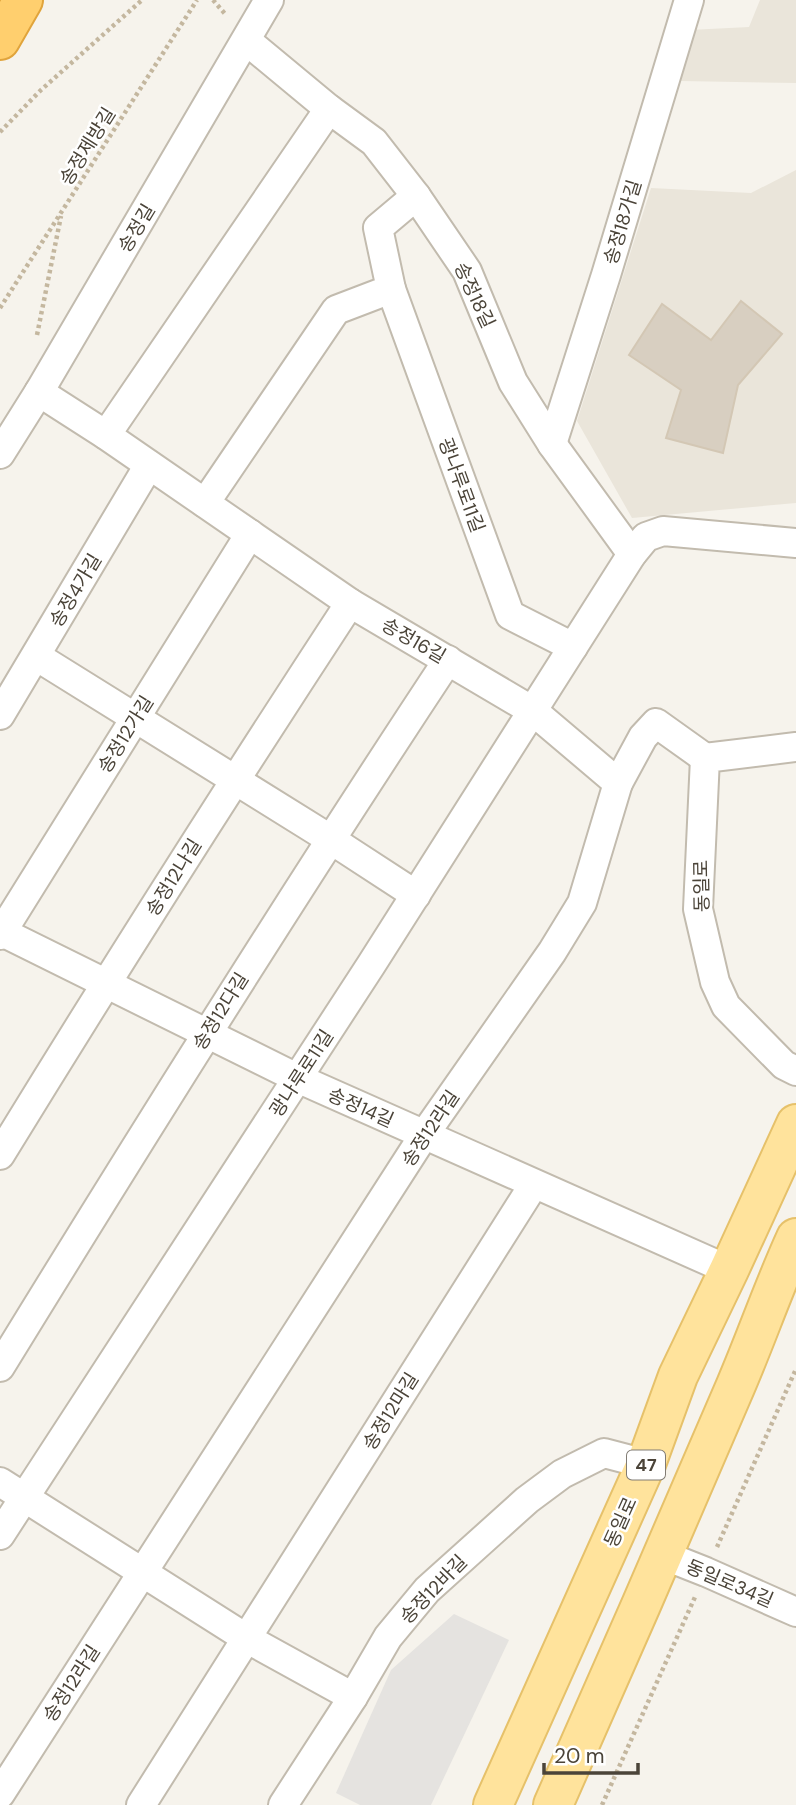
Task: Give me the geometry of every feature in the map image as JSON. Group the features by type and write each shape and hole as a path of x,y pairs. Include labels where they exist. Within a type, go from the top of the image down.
{"highway":[{"path":"0,40 23,0"}],"main road":[{"name":"동일로","path":"493,1805 646,1464 678,1376 796,1124"},
{"name":"47","path":"553,1805 690,1493 796,1238"},
{"path":"678,1376 676,1451 655,1502 671,1507 690,1493"}],"street":[{"name":"송정길","path":"0,454 269,0"},
{"name":"송정18가길","path":"552,444 606,275 688,0"},
{"name":"송정18길","path":"247,41 328,109 374,142 416,196 467,271 513,382 552,444 632,554"},
{"path":"106,435 328,109"},
{"path":"205,502 336,310 391,289 378,228 416,196"},
{"name":"광나루로11길","path":"391,289 510,615 573,647"},
{"name":"송정16길","path":"39,392 205,502 350,603 533,711 618,783"},
{"name":"송정4가길","path":"0,715 149,465"},
{"name":"광나루로11길","path":"0,1535 416,895 632,554 646,537 663,531 796,543"},
{"name":"송정12가길","path":"1,933 250,534"},
{"name":"송정12나길","path":"0,1155 234,780 350,603"},
{"path":"36,656 416,895"},
{"name":"송정12다길","path":"0,1367 206,1033 448,660"},
{"name":"송정12라길","path":"0,1794 424,1135 552,952 583,903 618,783 643,737 656,723 705,758"},
{"path":"705,758 796,747"},
{"name":"동일로","path":"705,758 698,909 715,982 726,1006 784,1065 796,1071"},
{"name":"송정14길","path":"1,933 297,1079 729,1270"},
{"name":"송정12마길","path":"141,1805 534,1184"},
{"name":"송정12바길","path":"283,1805 353,1697 388,1637 427,1590 527,1500 562,1474 604,1453 646,1464"},
{"path":"0,1482 246,1638 353,1697"},
{"name":"동일로34길","path":"663,1555 796,1612"}],"path":[{"path":"0,132 41,90 142,0"},
{"name":"송정제방길","path":"0,308 197,0"},
{"path":"36,338 62,212"}],"shaded area":[{"path":"760,0 796,0 796,83 681,81 689,30 749,27"},
{"path":"796,170 796,503 632,518 577,421 651,188 751,193"},
{"path":"454,1614 509,1640 431,1805 360,1805 336,1793 391,1670"}],"building":[{"path":"741,301 782,334 738,385 723,453 666,438 681,390 629,355 662,304 711,340"}]}
